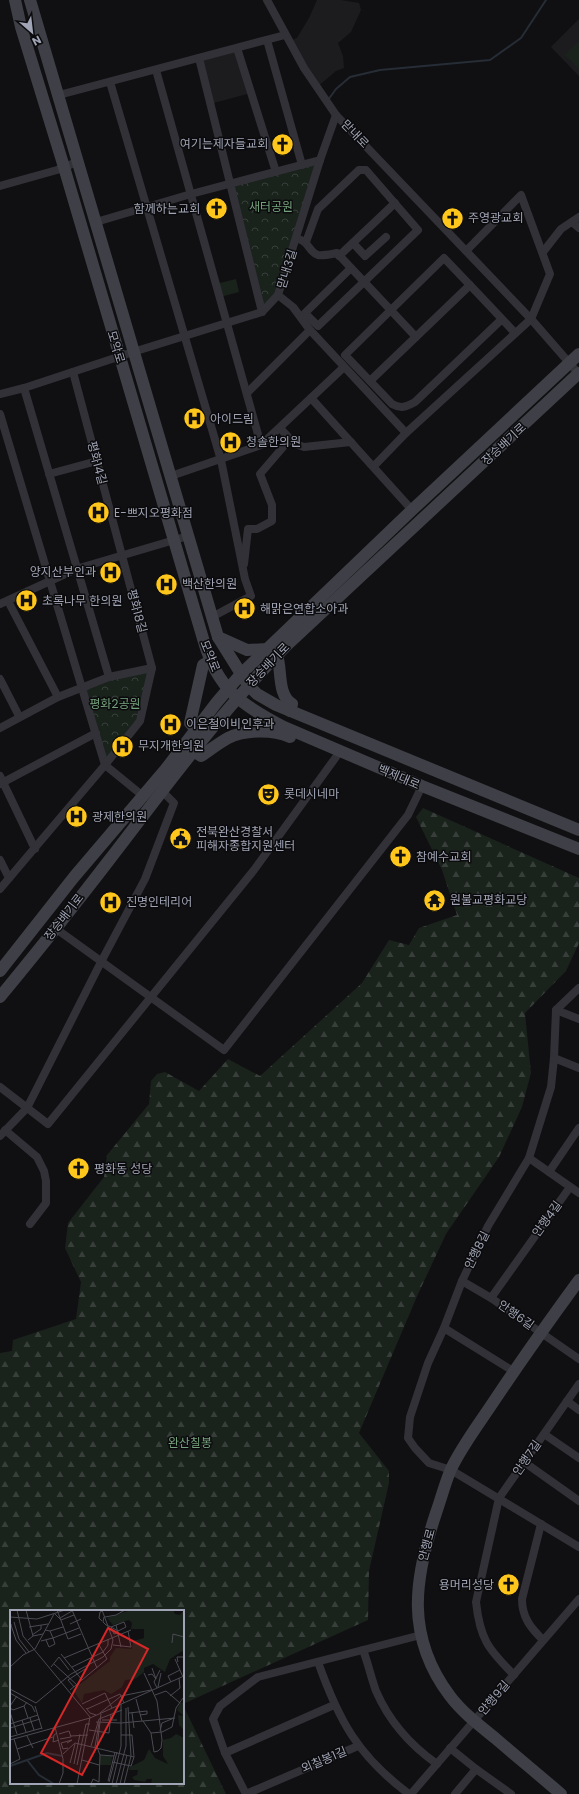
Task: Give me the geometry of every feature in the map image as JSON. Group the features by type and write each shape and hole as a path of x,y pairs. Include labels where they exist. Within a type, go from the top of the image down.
{"street":[{"name":"모악로","path":"15,0 23,34 64,167 210,661 215,672 227,689"},
{"name":"모악로","path":"30,0 218,637 241,674"},
{"name":"맏내로","path":"267,0 304,68 336,115 531,319 579,374"},
{"path":"59,95 285,35"},
{"path":"267,40 302,165"},
{"path":"237,48 276,172"},
{"path":"199,58 262,312"},
{"path":"156,70 261,445"},
{"path":"110,82 221,460 243,573 250,596 212,617"},
{"name":"맏내3길","path":"134,352 262,312 278,295 320,160 336,115"},
{"path":"96,222 191,194 320,160"},
{"path":"0,186 77,162"},
{"path":"351,268 305,313 318,326 365,283 418,230 366,170 359,170 318,209 306,242 311,255 337,254 351,268 365,283 391,310 416,337"},
{"path":"374,466 406,433 531,319 550,274 522,195 466,251"},
{"path":"339,256 395,203"},
{"path":"543,252 561,229 579,217"},
{"path":"572,222 579,228"},
{"path":"353,243 365,256 386,237"},
{"path":"296,239 306,242"},
{"path":"502,319 414,402 406,407 399,408 392,404 345,355 444,258 470,285 502,319 515,333"},
{"path":"370,381 470,285"},
{"path":"278,295 293,308 310,330 406,433"},
{"path":"247,393 310,330"},
{"path":"0,394 24,388 134,352"},
{"name":"장승배기로","path":"0,997 109,860 161,790 248,685 272,652 412,510 579,354"},
{"path":"171,476 261,445 344,367"},
{"name":"평화14길","path":"73,372 122,555"},
{"name":"장승배기로","path":"0,971 74,877 165,770 227,689 241,674 272,652 579,374"},
{"path":"24,388 109,677"},
{"path":"311,398 374,466 412,510"},
{"path":"0,414 105,765 143,796"},
{"path":"280,428 295,444 304,447 351,442"},
{"path":"243,573 248,529 257,529 272,521 272,505 260,474 290,439"},
{"path":"49,474 97,461"},
{"path":"58,697 4,603 76,569 188,536"},
{"name":"평화18길","path":"0,889 105,765 140,721 152,668 122,555"},
{"path":"218,637 247,650 272,652 279,662 279,675 283,690 288,701 292,704 290,711"},
{"path":"196,729 190,723 203,665 210,661"},
{"path":"0,728 19,716 58,697 109,677 152,668"},
{"name":"백제대로","path":"241,674 248,685 257,694 290,711 579,830"},
{"path":"0,679 19,716"},
{"name":"백제대로","path":"227,689 237,698 284,727 422,786 579,848"},
{"path":"193,751 201,756 229,738 250,733 279,732 357,766 362,761"},
{"path":"35,849 1,781 96,733"},
{"path":"0,1087 48,1124 254,870 336,757"},
{"path":"55,928 224,1050 408,815 422,786"},
{"path":"30,1224 46,1203 46,1181 44,1172 37,1157 2,1133 27,1108 101,962 146,879 174,803 161,790"},
{"path":"0,860 10,878"},
{"path":"579,988 556,1010 579,1019"},
{"name":"안행8길","path":"451,1470 429,1463 415,1448 408,1438 410,1417 428,1363 444,1328 462,1281 488,1226 529,1158 551,1087 556,1010"},
{"path":"554,1058 579,1068"},
{"path":"549,1172 579,1128"},
{"path":"529,1158 579,1193"},
{"name":"안행4길","path":"525,1250 570,1187"},
{"name":"안행6길","path":"491,1298 525,1250"},
{"name":"안행로","path":"561,1794 474,1721 450,1696 433,1669 420,1634 417,1614 420,1575 433,1525 451,1470 464,1446 513,1371 579,1280"},
{"name":"안행6길","path":"462,1281 491,1298 579,1359"},
{"path":"444,1328 513,1371"},
{"name":"안행7길","path":"478,1594 499,1498 579,1384"},
{"path":"567,1402 579,1410"},
{"path":"544,1434 579,1458"},
{"path":"524,1462 579,1501"},
{"path":"451,1470 579,1547"},
{"path":"541,1524 522,1608 524,1617 530,1626 544,1640"},
{"name":"안행9길","path":"478,1594 476,1602 478,1618 484,1639 498,1659 514,1674"},
{"name":"안행9길","path":"410,1794 579,1599"},
{"name":"외칠봉1길","path":"318,1662 334,1705 358,1746 246,1794 225,1753 213,1719 220,1706 258,1677 420,1634"},
{"path":"363,1650 376,1690 384,1707 405,1737 437,1764"},
{"path":"225,1753 334,1705"},
{"path":"358,1746 373,1764 391,1781 410,1794"},
{"path":"450,1748 511,1794"},
{"path":"455,1794 476,1769"}],"shaded area":[{"path":"317,0 341,0 359,3 361,10 351,32 338,43 343,56 344,68 336,71 317,87 289,41 297,38 309,18"},
{"path":"579,19 579,76 551,47"},
{"path":"237,48 251,93 210,104 199,58"}],"green space":[{"path":"579,41 579,70 565,55"},
{"name":"새터공원","path":"320,160 278,295 262,312 230,184"},
{"path":"236,279 239,292 220,297 216,284"},
{"name":"평화2공원","path":"152,668 140,721 105,765 82,688"},
{"name":"완산칠봉","path":"423,808 579,878 579,943 566,971 525,1013 531,1073 522,1107 499,1157 446,1234 418,1294 359,1433 389,1471 389,1483 369,1571 368,1620 184,1704 184,1610 10,1610 10,1784 184,1784 184,1707 226,1794 0,1794 0,1353 12,1351 13,1340 76,1319 81,1282 65,1248 68,1223 104,1177 107,1155 149,1104 151,1081 157,1074 165,1072 199,1091 228,1059 260,1076 362,983 389,940 409,945 419,928 457,915 442,870 416,817"}],"waterway":[{"path":"328,100 336,89 350,77 380,70 490,60 521,38 546,0"}],"place":[{"name":"여기는제자들교회","path":"283,144"},
{"name":"함께하는교회","path":"216,209"},
{"name":"주영광교회","path":"453,218"},
{"name":"아이드림","path":"195,419"},
{"name":"청솔한의원","path":"230,442"},
{"name":"E-쁘지오평화점","path":"98,513"},
{"name":"양지산부인과","path":"111,572"},
{"name":"백산한의원","path":"166,584"},
{"name":"초록나무 한의원","path":"26,601"},
{"name":"해맑은연합소아과","path":"245,609"},
{"name":"이은철이비인후과","path":"171,724"},
{"name":"무지개한의원","path":"122,746"},
{"name":"롯데시네마","path":"268,794"},
{"name":"광제한의원","path":"77,817"},
{"name":"전북완산경찰서 피해자종합지원센터","path":"180,839"},
{"name":"참예수교회","path":"400,857"},
{"name":"원불교평화교당","path":"435,900"},
{"name":"진명인테리어","path":"111,902"},
{"name":"평화동 성당","path":"78,1169"},
{"name":"용머리성당","path":"509,1585"}]}
